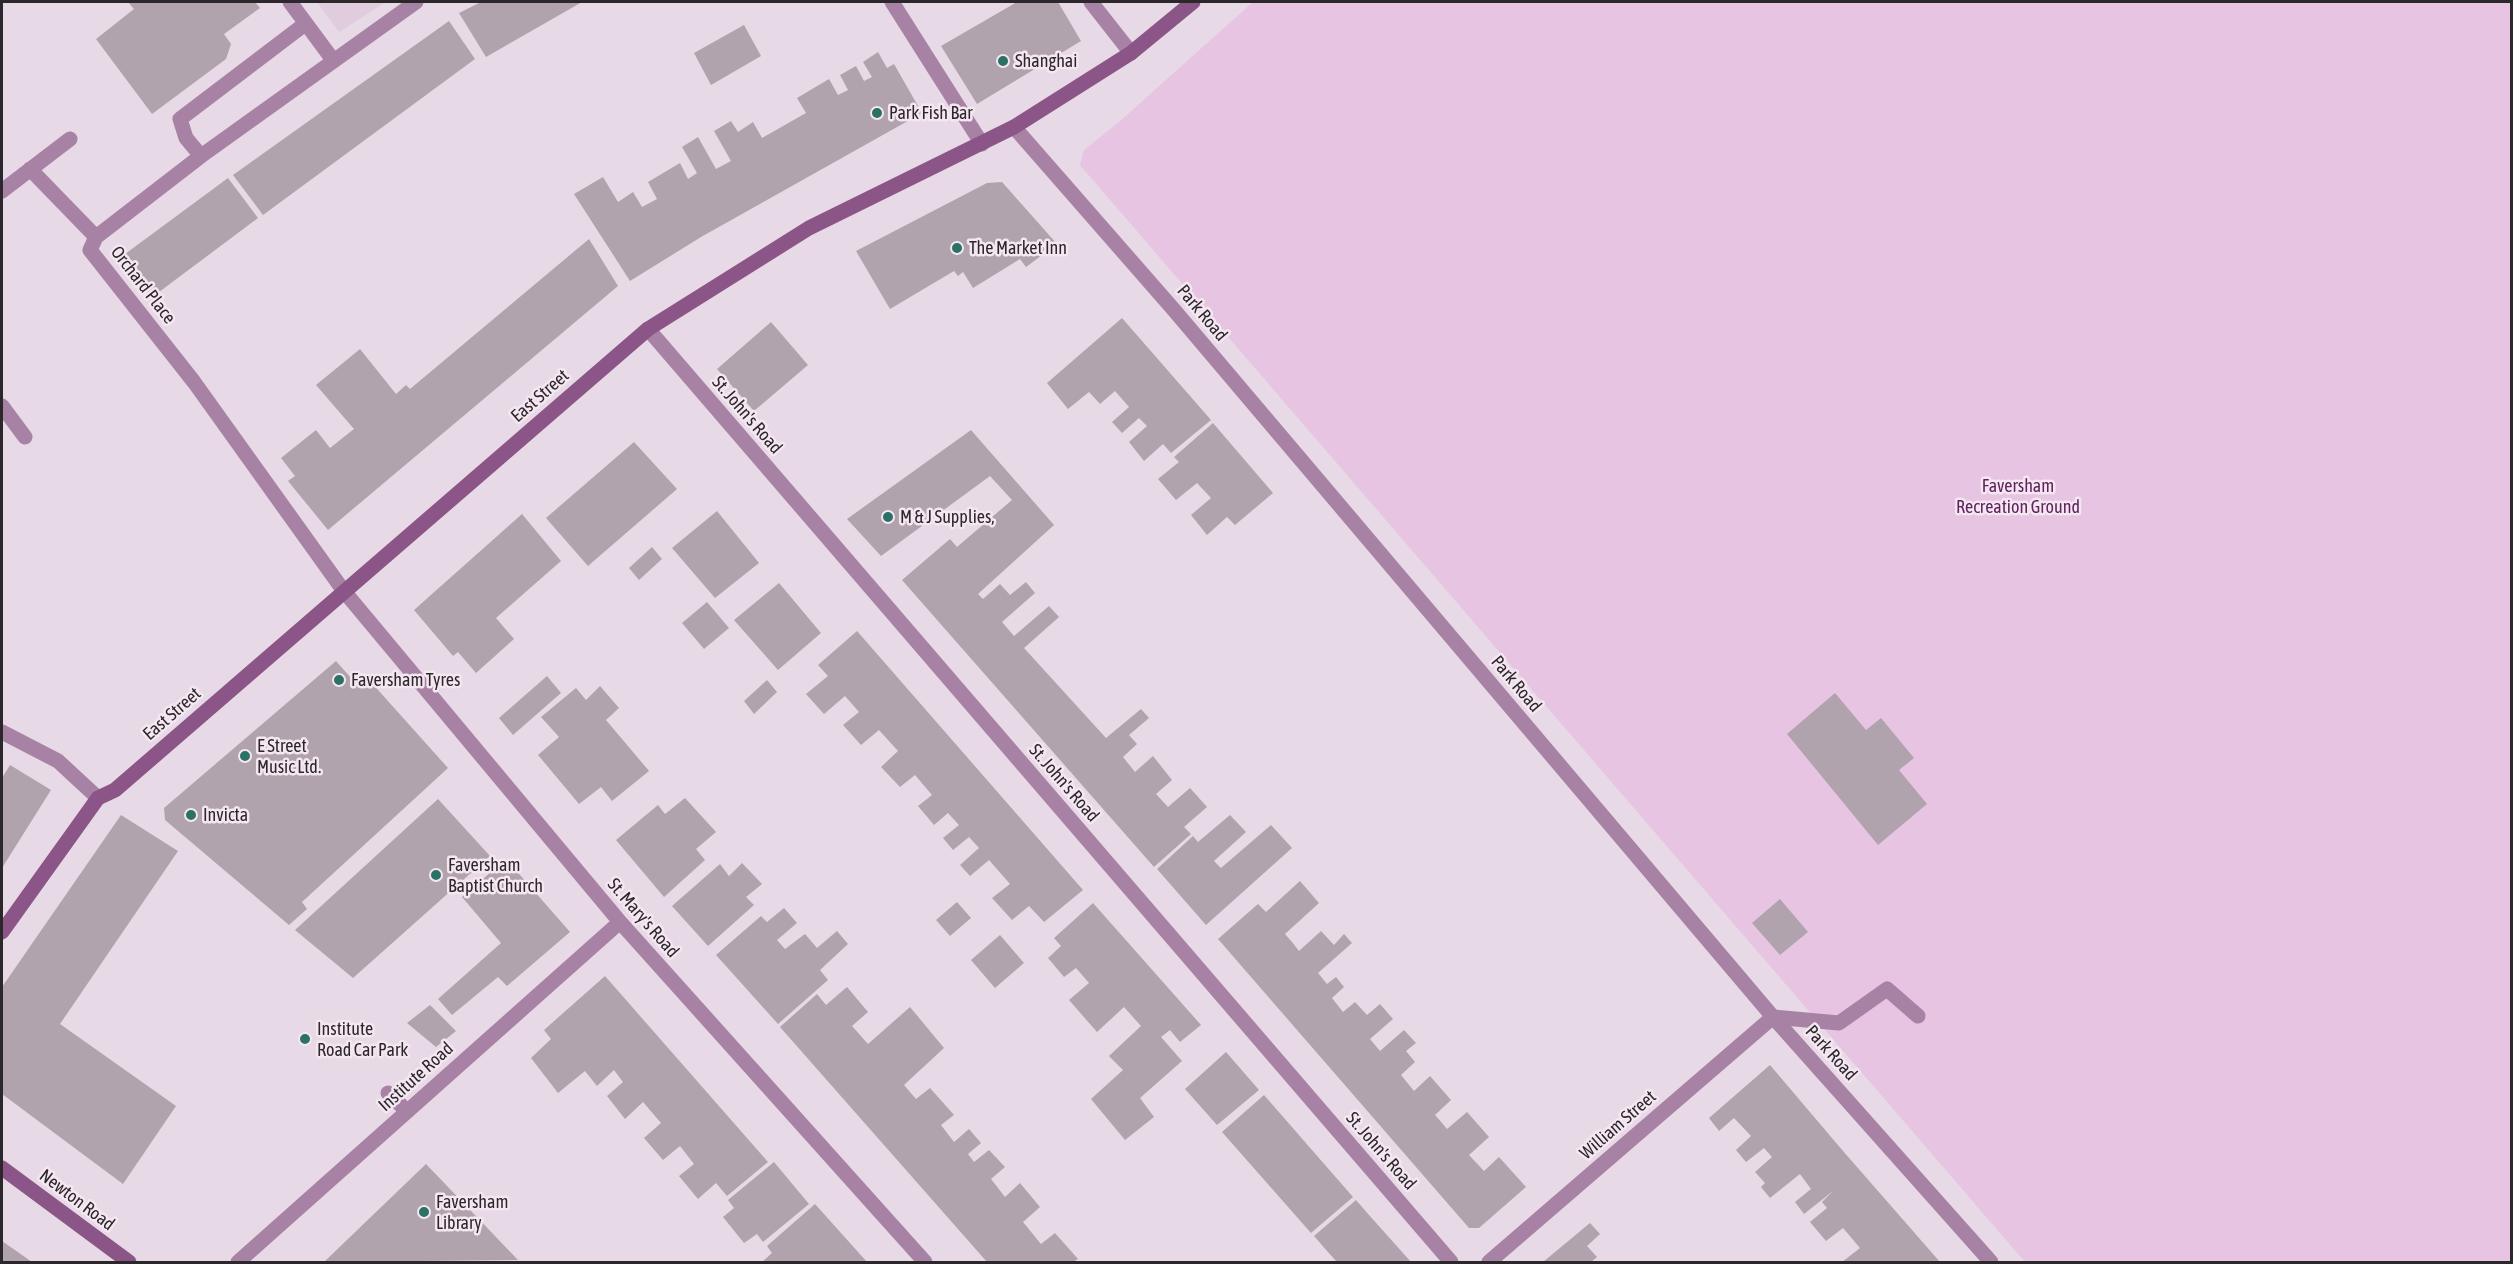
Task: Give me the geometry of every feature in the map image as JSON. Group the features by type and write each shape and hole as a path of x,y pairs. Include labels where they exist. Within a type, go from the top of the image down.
{"main road":[{"name":"East Street","path":"2,932 98,798 115,790 648,329 810,228 1014,128 1131,53 1193,2"},
{"name":"Newton Road","path":"2,1168 129,1263"}],"street":[{"path":"290,2 333,60"},
{"name":"Orchard Place","path":"344,590 194,382 90,250 96,237 201,156 416,2"},
{"path":"892,2 982,144"},
{"path":"1091,2 1131,53"},
{"path":"201,156 186,138 180,119 305,24"},
{"name":"Park Road","path":"1014,128 1174,310 1773,1017 1991,1263"},
{"path":"2,191 70,139"},
{"path":"30,169 96,237"},
{"name":"St. John's Road","path":"648,329 1451,1263"},
{"path":"2,406 25,437"},
{"name":"St. Mary's Road","path":"344,590 620,922 925,1263"},
{"path":"2,732 58,761 98,798"},
{"name":"Institute Road","path":"238,1263 620,922"},
{"path":"1773,1017 1839,1023 1887,989 1918,1016"},
{"name":"William Street","path":"1489,1263 1773,1017"},
{"path":"388,1093 407,1111"}],"shaded area":[{"path":"317,2 386,2 339,32"}],"green space":[{"name":"Faversham Recreation Ground","path":"1253,2 2511,2 2511,1262 2025,1262 1080,165 1084,150 1119,122"}],"building":[{"path":"128,2 255,2 260,8 224,34 231,44 226,59 152,114 96,39 134,9"},
{"path":"481,2 582,2 486,57 459,13"},
{"path":"1017,2 1058,2 1081,41 977,104 941,46"},
{"path":"449,21 475,59 263,215 233,175"},
{"path":"744,25 761,56 711,85 694,53"},
{"path":"878,52 887,68 894,64 922,113 701,237 630,281 574,194 603,177 618,202 633,192 642,207 657,199 648,182 680,163 688,179 697,173 682,147 698,137 716,169 731,161 714,131 731,121 738,132 753,122 762,138 806,113 797,98 829,79 838,95 848,90 840,75 856,66 864,81 872,77 863,62"},
{"path":"228,178 258,218 151,298 121,257"},
{"name":"The Market Inn","path":"1002,182 1057,244 1026,267 1020,259 973,288 963,272 958,276 954,271 890,309 856,251 987,183"},
{"path":"589,239 618,286 328,530 288,481 295,476 281,458 316,430 330,448 354,429 316,385 360,349 396,394 406,385 410,389"},
{"path":"1122,318 1211,420 1171,453 1163,444 1144,461 1129,442 1147,426 1139,418 1122,433 1112,422 1129,407 1115,391 1100,404 1089,392 1068,409 1047,383"},
{"path":"771,322 808,365 754,411 717,369"},
{"path":"1213,423 1273,493 1235,525 1227,517 1207,535 1191,515 1211,498 1197,483 1176,500 1158,479 1179,462 1174,457"},
{"path":"971,430 1054,525 978,594 983,599 1000,584 1010,595 1026,582 1035,593 1002,622 1014,636 1049,606 1059,617 1024,648 1106,738 1141,709 1149,718 1129,735 1137,744 1123,757 1135,772 1153,756 1172,780 1156,794 1168,807 1190,788 1207,807 1184,827 1191,834 1154,867 902,580 950,539 957,547 1012,500 990,476 881,556 847,519"},
{"path":"634,442 677,489 588,566 546,518"},
{"path":"717,511 759,563 715,598 672,548"},
{"path":"522,514 561,561 496,618 514,639 476,673 458,652 453,656 414,610"},
{"path":"652,547 662,559 639,580 629,568"},
{"path":"779,583 821,633 778,670 734,620"},
{"path":"707,602 729,628 704,649 682,623"},
{"path":"857,631 1083,890 1044,922 1029,906 1012,920 992,898 1010,884 989,860 970,876 960,865 979,848 969,837 953,850 943,838 959,825 948,813 934,825 918,806 932,795 915,775 900,787 881,767 898,751 879,730 861,745 843,725 859,712 845,696 824,714 806,694 828,676 818,665"},
{"path":"336,661 360,688 370,681 448,768 302,902 307,909 289,925 165,820 164,808"},
{"path":"547,676 561,693 513,735 499,718"},
{"path":"767,680 777,692 754,714 744,701"},
{"path":"600,686 619,708 606,720 649,771 612,801 601,787 579,804 538,755 559,737 541,717 576,688 586,700"},
{"path":"1835,693 1866,730 1881,718 1914,758 1899,770 1927,804 1878,845 1787,734"},
{"path":"10,765 51,790 2,868 2,778"},
{"path":"685,798 716,832 696,849 705,860 664,897 616,840 658,805 665,814"},
{"path":"438,799 490,856 353,978 295,930"},
{"path":"121,815 178,851 60,1024 176,1106 123,1184 2,1094 2,987"},
{"path":"1230,815 1246,832 1214,861 1221,868 1271,825 1292,848 1206,925 1157,869 1193,836 1198,842"},
{"path":"506,859 570,932 507,986 498,977 452,1015 438,999 501,943 462,897"},
{"path":"742,863 762,884 746,897 754,905 708,946 672,906 720,864 729,876"},
{"path":"1300,881 1319,903 1285,934 1299,951 1321,931 1334,945 1344,934 1352,943 1318,973 1327,984 1336,977 1344,987 1332,998 1343,1012 1355,1002 1367,1015 1380,1004 1393,1019 1370,1039 1380,1051 1404,1030 1416,1043 1406,1051 1415,1062 1401,1075 1414,1091 1430,1076 1451,1100 1435,1115 1447,1129 1467,1112 1489,1137 1469,1155 1484,1171 1499,1157 1526,1187 1479,1228 1469,1228 1218,939 1258,904 1266,912"},
{"path":"1780,899 1808,932 1780,955 1752,923"},
{"path":"957,902 971,918 950,936 936,920"},
{"path":"1093,903 1201,1025 1180,1042 1170,1030 1161,1037 1182,1061 1140,1098 1154,1117 1125,1140 1091,1099 1123,1070 1109,1056 1141,1026 1124,1007 1097,1032 1069,1000 1089,983 1076,968 1064,977 1048,958 1061,946 1054,938"},
{"path":"784,908 797,923 777,940 785,949 805,934 817,948 837,931 848,944 820,970 828,980 778,1024 716,955 761,916 767,922"},
{"path":"1000,935 1024,963 995,988 971,960"},
{"path":"605,976 768,1162 727,1196 716,1183 698,1199 679,1176 694,1164 680,1146 663,1160 644,1138 661,1123 643,1102 625,1119 607,1096 623,1082 614,1070 597,1086 585,1071 558,1093 531,1058 551,1039 544,1030"},
{"path":"847,987 868,1012 852,1026 868,1044 910,1007 944,1048 904,1085 916,1099 930,1088 954,1115 941,1125 954,1142 969,1129 981,1143 968,1154 974,1162 989,1150 1005,1167 991,1179 1005,1197 1020,1183 1040,1207 1023,1222 1041,1244 1055,1233 1078,1259 1073,1262 987,1262 780,1027 817,994 826,1005"},
{"path":"430,1005 456,1031 436,1047 407,1023"},
{"path":"1226,1052 1259,1090 1217,1125 1185,1089"},
{"path":"1770,1065 1940,1262 1842,1262 1860,1248 1843,1228 1826,1241 1810,1222 1827,1208 1822,1202 1833,1191 1804,1214 1795,1202 1811,1189 1800,1174 1770,1198 1761,1187 1765,1183 1755,1172 1772,1157 1764,1148 1746,1162 1736,1150 1751,1136 1734,1118 1719,1131 1709,1118"},
{"path":"1264,1095 1353,1197 1311,1233 1222,1132"},
{"path":"774,1162 809,1204 763,1242 757,1234 744,1243 723,1217 734,1208 728,1200"},
{"name":"Faversham Library","path":"426,1164 518,1260 324,1262"},
{"path":"1356,1200 1411,1262 1337,1262 1327,1251 1314,1236"},
{"path":"815,1204 867,1262 762,1262 772,1253 767,1246"},
{"path":"1590,1223 1600,1234 1587,1246 1597,1257 1591,1262 1543,1262"},
{"path":"2,1241 32,1262 2,1262"}],"place":[{"name":"Shanghai","path":"1003,61"},
{"name":"Park Fish Bar","path":"877,113"},
{"name":"The Market Inn","path":"957,248"},
{"name":"M & J Supplies,","path":"888,517"},
{"name":"Faversham Tyres","path":"339,680"},
{"name":"E Street Music Ltd.","path":"245,756"},
{"name":"Invicta","path":"191,815"},
{"name":"Faversham Baptist Church","path":"436,875"},
{"name":"Institute Road Car Park","path":"305,1039"},
{"name":"Faversham Library","path":"424,1212"}]}
